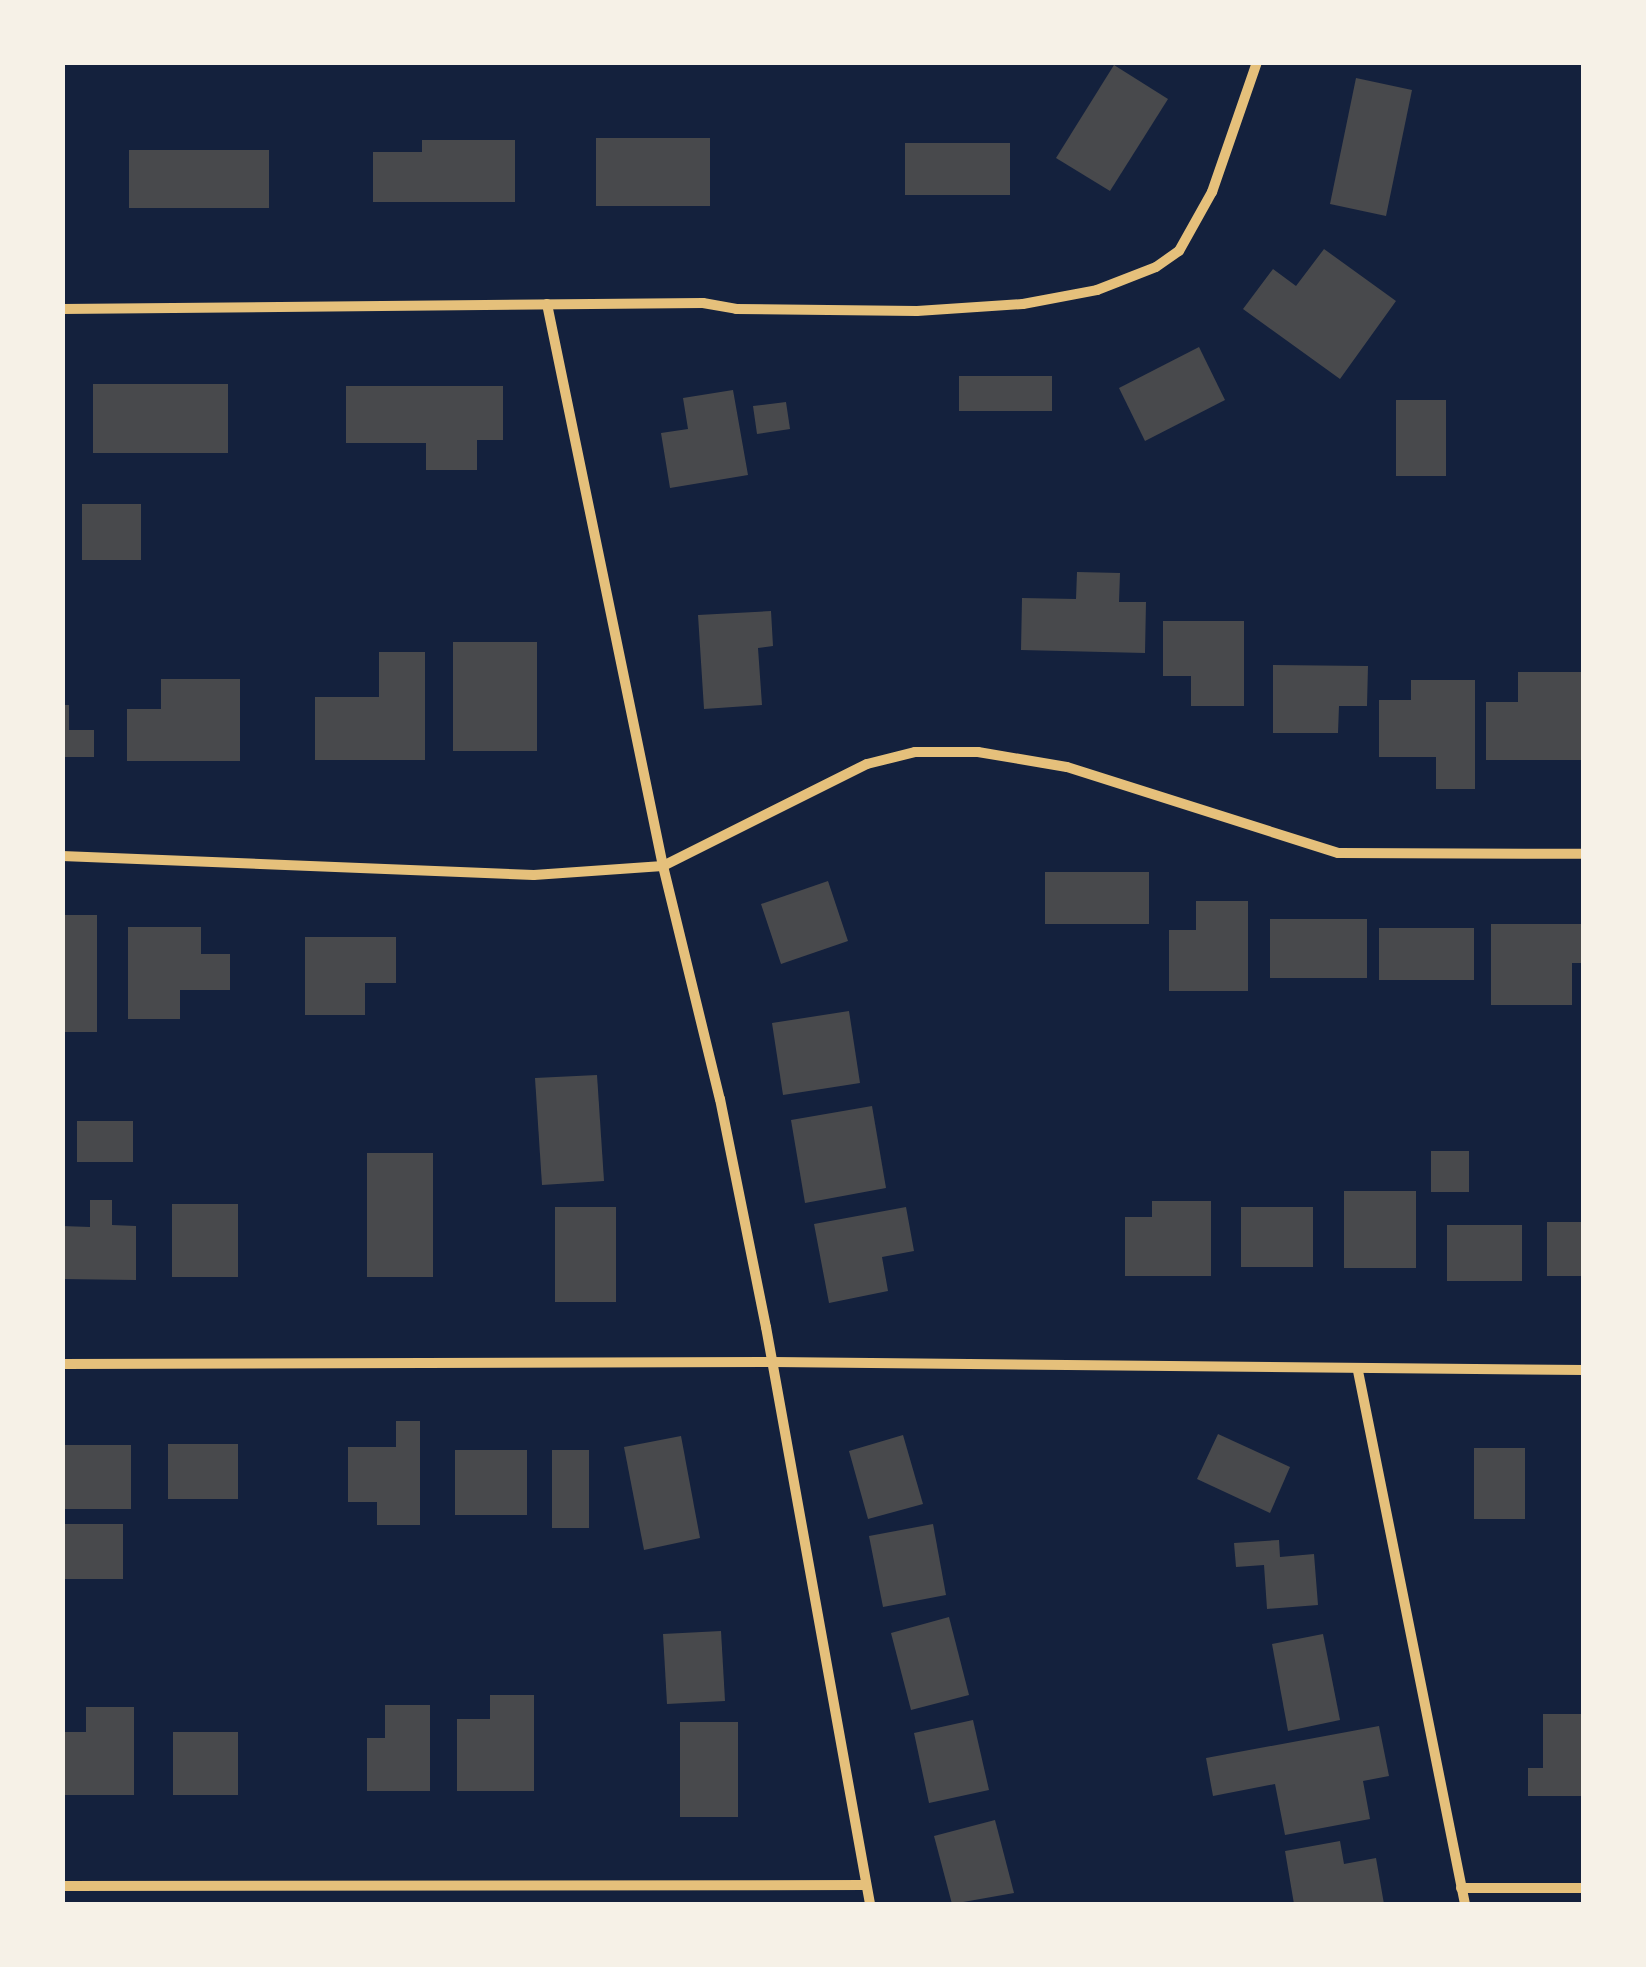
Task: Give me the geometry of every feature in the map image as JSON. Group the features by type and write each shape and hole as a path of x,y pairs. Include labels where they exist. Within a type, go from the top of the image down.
{"street":[{"path":"62,309 703,302 736,310 934,310 1023,304 1098,290 1156,266 1180,251 1212,192 1257,62"},
{"path":"547,304 662,866 720,1099 773,1362 870,1904"},
{"path":"62,856 534,874 662,866 868,764 915,752 978,752 1067,767 1338,853 1584,854"},
{"path":"62,1364 773,1362 1358,1371 1584,1370"},
{"path":"1358,1371 1464,1904"},
{"path":"62,1886 866,1885"},
{"path":"1461,1888 1584,1888"}],"building":[{"path":"1114,65 1168,99 1110,191 1056,158"},
{"path":"1356,78 1412,90 1386,216 1330,204"},
{"path":"596,138 710,138 710,206 596,206"},
{"path":"422,140 515,140 515,202 373,202 373,152 422,152"},
{"path":"905,143 1010,143 1010,195 905,195"},
{"path":"129,150 269,150 269,208 129,208"},
{"path":"1324,249 1396,301 1340,379 1243,309 1273,269 1296,286"},
{"path":"1199,347 1225,400 1145,441 1119,388"},
{"path":"959,376 1052,376 1052,411 959,411"},
{"path":"93,384 228,384 228,453 93,453"},
{"path":"346,386 503,386 503,440 477,440 477,470 426,470 426,443 346,443"},
{"path":"733,390 748,475 670,488 661,433 688,429 683,398"},
{"path":"1396,400 1446,400 1446,476 1396,476"},
{"path":"786,402 790,429 757,434 753,406"},
{"path":"82,504 141,504 141,560 82,560"},
{"path":"1077,572 1120,573 1119,602 1146,602 1145,653 1021,650 1022,598 1076,599"},
{"path":"771,611 773,646 758,648 762,705 704,709 698,615"},
{"path":"1163,621 1244,621 1244,706 1191,706 1191,676 1163,676"},
{"path":"453,642 537,642 537,751 453,751"},
{"path":"379,652 425,652 425,760 315,760 315,697 379,697"},
{"path":"1273,665 1368,666 1367,706 1339,706 1338,733 1273,733"},
{"path":"1518,672 1581,672 1581,760 1486,760 1486,702 1518,702"},
{"path":"161,679 240,679 240,761 127,761 127,709 161,709"},
{"path":"1411,680 1475,680 1475,789 1436,789 1436,757 1379,757 1379,700 1411,700"},
{"path":"62,705 69,705 69,730 94,730 94,757 62,757"},
{"path":"1045,872 1149,872 1149,924 1045,924"},
{"path":"828,881 848,941 781,964 761,904"},
{"path":"1196,901 1248,901 1248,991 1169,991 1169,930 1196,930"},
{"path":"62,915 97,915 97,1032 62,1032"},
{"path":"1270,919 1367,919 1367,978 1270,978"},
{"path":"1491,924 1584,924 1584,963 1572,963 1572,1005 1491,1005"},
{"path":"128,927 201,927 201,954 230,954 230,990 180,990 180,1019 128,1019"},
{"path":"1379,928 1474,928 1474,980 1379,980"},
{"path":"305,937 396,937 396,983 365,983 365,1015 305,1015"},
{"path":"849,1011 860,1083 783,1095 772,1023"},
{"path":"597,1075 604,1181 542,1185 535,1078"},
{"path":"872,1106 886,1188 805,1203 791,1120"},
{"path":"77,1121 133,1121 133,1162 77,1162"},
{"path":"1431,1151 1469,1151 1469,1192 1431,1192"},
{"path":"367,1153 433,1153 433,1277 367,1277"},
{"path":"1344,1191 1416,1191 1416,1268 1344,1268"},
{"path":"90,1200 112,1200 112,1225 136,1226 136,1280 62,1279 62,1226 90,1227"},
{"path":"1152,1201 1211,1201 1211,1276 1125,1276 1125,1217 1152,1217"},
{"path":"172,1204 238,1204 238,1277 172,1277"},
{"path":"555,1207 616,1207 616,1302 555,1302"},
{"path":"906,1207 914,1251 882,1257 888,1291 829,1303 814,1224"},
{"path":"1241,1207 1313,1207 1313,1267 1241,1267"},
{"path":"1547,1222 1584,1222 1584,1276 1547,1276"},
{"path":"1447,1225 1522,1225 1522,1281 1447,1281"},
{"path":"396,1421 420,1421 420,1525 377,1525 377,1502 348,1502 348,1447 396,1447"},
{"path":"1218,1434 1290,1467 1270,1513 1197,1479"},
{"path":"903,1435 923,1504 868,1519 849,1451"},
{"path":"681,1436 700,1538 644,1550 624,1447"},
{"path":"168,1444 238,1444 238,1499 168,1499"},
{"path":"62,1445 131,1445 131,1509 62,1509"},
{"path":"1474,1448 1525,1448 1525,1519 1474,1519"},
{"path":"455,1450 527,1450 527,1515 455,1515"},
{"path":"552,1450 589,1450 589,1528 552,1528"},
{"path":"62,1524 123,1524 123,1579 62,1579"},
{"path":"933,1524 946,1595 883,1607 869,1536"},
{"path":"1279,1540 1280,1557 1314,1554 1318,1605 1267,1609 1264,1565 1236,1567 1234,1543"},
{"path":"949,1617 969,1695 911,1710 891,1633"},
{"path":"721,1631 725,1701 667,1704 663,1634"},
{"path":"1323,1634 1340,1720 1288,1731 1272,1644"},
{"path":"490,1695 534,1695 534,1791 457,1791 457,1719 490,1719"},
{"path":"385,1705 430,1705 430,1791 367,1791 367,1738 385,1738"},
{"path":"86,1707 134,1707 134,1795 62,1795 62,1732 86,1732"},
{"path":"1543,1714 1584,1714 1584,1796 1528,1796 1528,1768 1543,1768"},
{"path":"973,1720 989,1790 929,1803 914,1733"},
{"path":"680,1722 738,1722 738,1817 680,1817"},
{"path":"1379,1726 1389,1776 1363,1781 1370,1819 1285,1835 1275,1784 1213,1796 1206,1758"},
{"path":"173,1732 238,1732 238,1795 173,1795"},
{"path":"995,1820 1014,1893 952,1904 934,1836"},
{"path":"1340,1841 1344,1864 1376,1858 1384,1904 1294,1904 1285,1851"}]}
